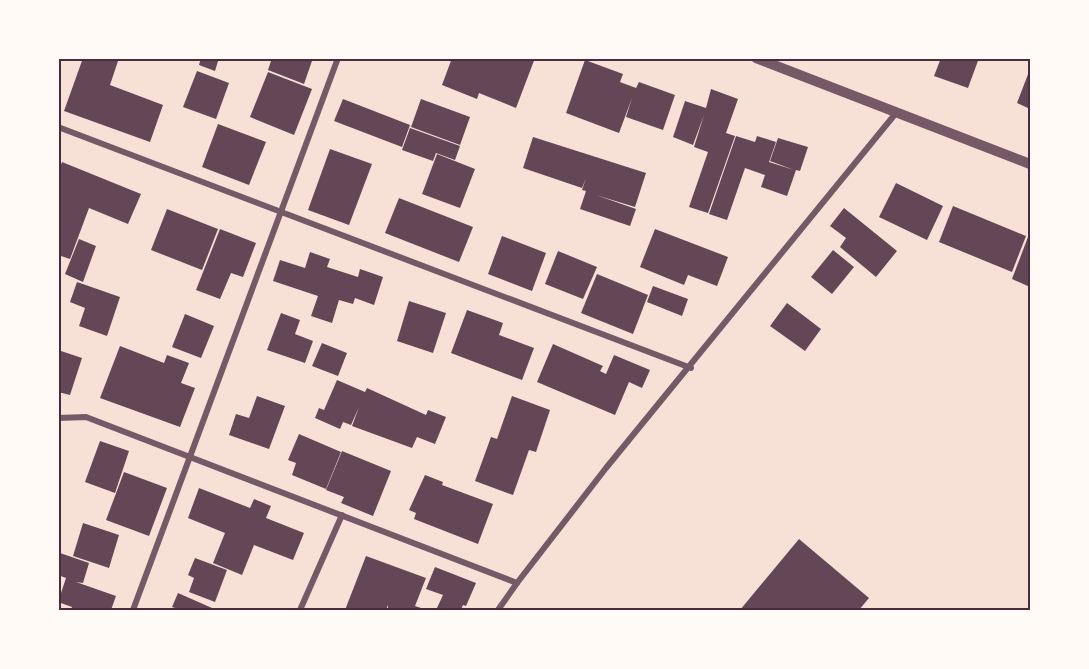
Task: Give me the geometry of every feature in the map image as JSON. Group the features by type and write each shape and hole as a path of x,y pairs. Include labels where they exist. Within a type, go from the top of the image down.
{"street":[{"path":"133,610 338,58"},
{"path":"756,58 1030,164"},
{"path":"498,610 517,582 606,468 691,368 896,113"},
{"path":"58,127 691,368"},
{"path":"58,418 86,417 517,582"},
{"path":"300,610 342,515"}],"building":[{"path":"83,58 110,58 118,61 110,85 163,105 150,142 64,111"},
{"path":"201,58 219,58 215,71 199,65"},
{"path":"272,58 313,58 304,84 268,70"},
{"path":"452,58 535,58 516,108 479,93 477,99 442,85"},
{"path":"941,58 979,58 968,88 934,76"},
{"path":"585,60 623,74 620,82 636,88 639,82 675,95 663,130 626,117 632,98 619,133 566,113"},
{"path":"1030,69 1030,109 1017,103"},
{"path":"197,71 229,83 216,119 183,107"},
{"path":"268,72 312,89 294,135 250,117"},
{"path":"711,89 738,99 726,133 735,136 708,213 689,207 708,152 694,147 704,115 693,145 673,137 685,101 706,108"},
{"path":"343,99 410,125 402,147 334,121"},
{"path":"421,99 470,117 460,145 411,127"},
{"path":"218,124 266,142 249,185 202,167"},
{"path":"410,128 460,146 455,160 436,153 433,161 402,150"},
{"path":"736,136 755,142 757,136 776,142 769,162 794,170 770,161 778,138 808,147 800,171 796,170 787,196 761,187 765,175 745,168 727,220 709,214"},
{"path":"533,137 646,173 635,207 596,195 636,209 630,226 580,209 586,191 582,190 586,178 582,188 523,168"},
{"path":"330,149 372,164 349,225 308,210"},
{"path":"437,154 475,169 460,208 422,194"},
{"path":"62,162 141,194 128,224 89,208 70,259 58,255 58,171"},
{"path":"896,183 943,206 927,240 879,217"},
{"path":"399,198 473,227 459,262 385,233"},
{"path":"953,206 1026,236 1012,272 939,242"},
{"path":"844,208 897,251 876,277 840,247 846,238 830,226"},
{"path":"167,209 218,229 202,270 151,250"},
{"path":"220,229 256,243 243,277 231,273 220,299 196,290"},
{"path":"655,229 728,257 717,286 688,275 684,285 640,267"},
{"path":"502,236 546,253 532,291 488,274"},
{"path":"1028,237 1030,238 1030,287 1012,279"},
{"path":"79,239 96,246 83,282 65,274"},
{"path":"833,250 854,267 832,294 811,277"},
{"path":"558,251 597,267 583,299 545,284"},
{"path":"310,252 330,259 327,267 358,277 360,269 383,277 374,305 355,298 353,304 339,300 332,323 311,316 318,296 273,281 280,260 305,268"},
{"path":"597,274 648,295 633,334 581,313"},
{"path":"77,282 120,297 107,336 79,326 85,308 70,302"},
{"path":"653,286 688,299 682,316 647,302"},
{"path":"409,301 446,313 433,353 397,341"},
{"path":"787,303 821,329 805,351 770,326"},
{"path":"467,310 503,323 499,335 534,348 522,380 451,353"},
{"path":"281,313 300,320 295,334 313,341 305,363 267,350"},
{"path":"185,314 214,326 201,358 172,347"},
{"path":"322,343 347,353 338,376 312,366"},
{"path":"553,344 603,366 600,371 606,374 614,355 650,370 642,388 629,382 615,415 537,382"},
{"path":"120,346 164,363 167,355 189,363 181,383 195,388 180,427 100,398"},
{"path":"58,350 82,358 70,395 58,392"},
{"path":"337,380 365,392 367,388 426,415 428,410 446,417 435,444 417,437 412,448 352,426 359,407 351,425 343,422 340,429 315,418 319,408 324,410"},
{"path":"257,396 285,406 269,449 229,435 236,414 249,418"},
{"path":"512,396 550,410 536,452 529,450 513,495 475,481 491,437 497,439"},
{"path":"299,434 341,452 326,489 292,475 296,463 288,460"},
{"path":"100,441 129,451 115,493 85,482"},
{"path":"342,451 391,471 373,516 341,503 344,497 326,490"},
{"path":"124,472 167,488 149,536 106,520"},
{"path":"425,475 443,482 442,485 493,504 478,544 414,519 416,513 409,510"},
{"path":"199,488 250,508 254,499 271,506 266,518 304,533 293,560 254,545 242,575 213,563 225,533 188,518"},
{"path":"83,523 119,535 109,568 73,556"},
{"path":"799,539 869,598 859,610 740,610"},
{"path":"60,553 89,563 83,583 76,582 116,596 111,610 71,610 72,607 58,602 66,578 58,575"},
{"path":"366,556 426,578 415,606 427,610 388,610 388,605 386,610 345,610"},
{"path":"195,558 227,570 215,602 189,592 194,578 188,575"},
{"path":"435,567 476,583 466,606 463,605 461,610 436,610 443,595 426,589"},
{"path":"178,593 212,608 211,610 181,610 172,607"}]}
